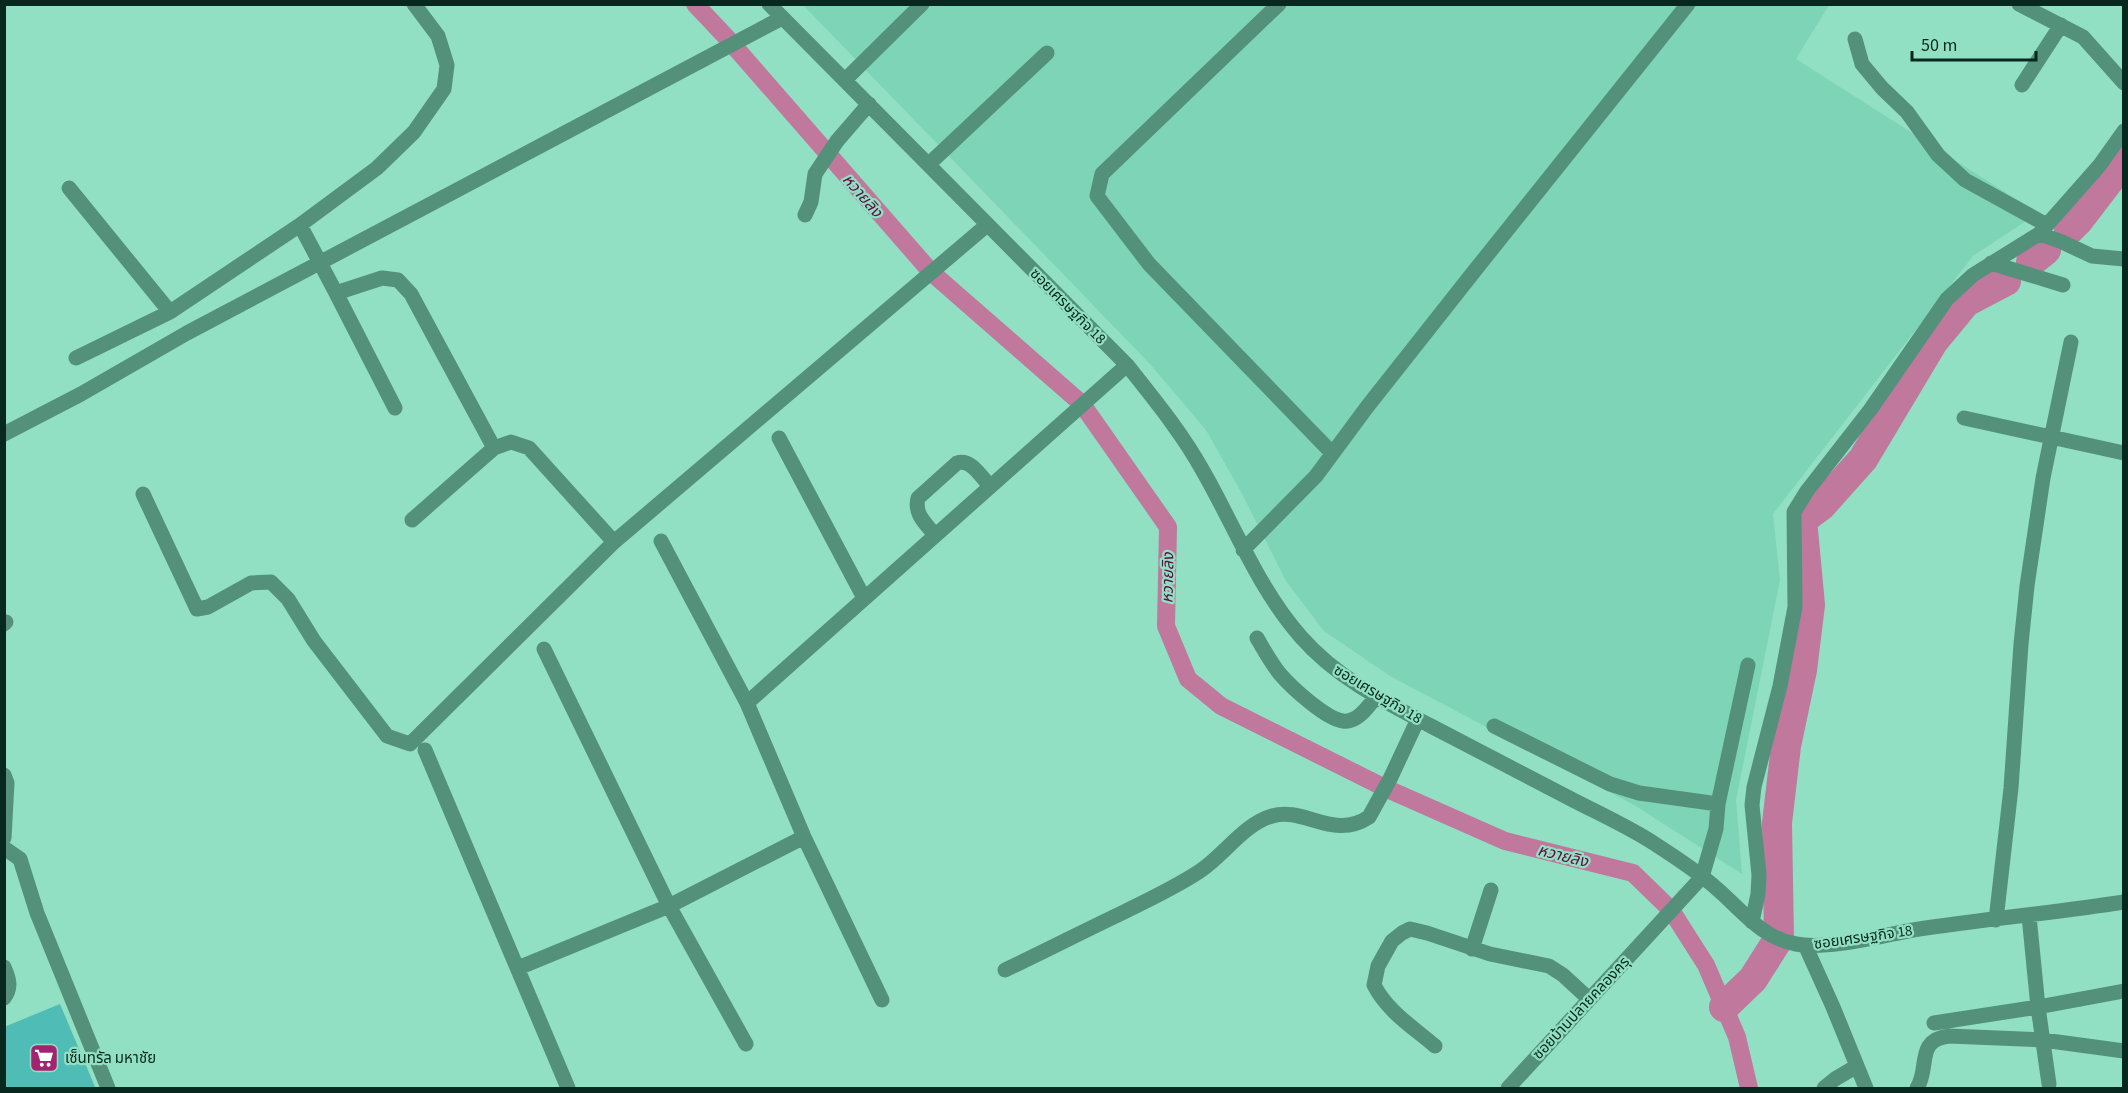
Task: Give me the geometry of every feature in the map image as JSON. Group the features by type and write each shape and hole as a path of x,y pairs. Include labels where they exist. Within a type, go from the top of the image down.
{"street":[{"path":"76,358 170,312 300,225 377,168 414,132 444,89 447,65 438,36 414,4"},
{"name":"ซอยเศรษฐกิจ 18","path":"769,4 1127,365 1177,429 1203,470 1244,550 1278,609 1319,657 1376,697 1644,837 1702,877 1769,935 1781,940 1805,945 1829,944 2124,902"},
{"path":"845,80 922,4"},
{"path":"1279,4 1102,174 1097,196 1149,264 1332,453"},
{"path":"1244,550 1316,476 1476,269 1688,4"},
{"path":"2019,4 2083,37 2124,83"},
{"path":"4,434 81,394 187,333 782,18"},
{"path":"2022,86 2061,25"},
{"path":"1855,39 1862,64 1882,88 1907,112 1938,155 1965,180 2060,241 2092,256 2124,259"},
{"path":"929,164 1047,53"},
{"path":"805,215 811,202 815,174 837,141 869,104"},
{"path":"1752,922 1758,894 1759,875 1752,806 1754,788 1780,686 1795,607 1794,513 1807,491 1870,410 1947,299 1973,274 2043,230 2099,166 2124,131"},
{"path":"69,189 170,312"},
{"path":"300,225 395,408"},
{"path":"143,494 197,609 208,607 251,583 271,582 288,599 314,641 387,736 410,744 614,542 987,225"},
{"path":"1991,263 2063,285"},
{"path":"336,293 382,278 398,279 411,294 494,448"},
{"path":"1996,920 2011,788 2027,586 2051,438 2070,342"},
{"path":"747,702 1127,365"},
{"path":"1964,418 2124,453"},
{"path":"779,438 864,598"},
{"path":"412,520 494,448 511,442 529,448 614,542"},
{"path":"934,535 918,513 916,506 918,498 957,463 968,462 990,486"},
{"path":"661,541 747,702 804,837 882,1000"},
{"path":"1257,638 1278,672 1294,689 1323,712 1344,722 1352,720 1359,716 1376,697"},
{"path":"544,649 669,906 746,1044"},
{"path":"1702,877 1716,829 1718,804 1748,665"},
{"path":"1005,970 1173,888 1201,871 1259,822 1273,815 1290,815 1330,825 1356,824 1369,817 1418,719"},
{"path":"1494,726 1611,784 1639,793 1718,804"},
{"path":"426,750 568,1089"},
{"path":"4,775 7,783 4,838"},
{"path":"518,968 669,906 804,837"},
{"path":"4,848 20,859 37,913 108,1089"},
{"name":"ซอยบ้านปลายคลองครุ","path":"1508,1089 1702,877"},
{"path":"1472,949 1491,890"},
{"path":"2029,916 2038,1007 2049,1084"},
{"path":"1435,1046 1380,997 1374,985 1378,966 1392,941 1410,930 1427,933 1490,954 1549,966 1563,975 1589,999"},
{"path":"1805,945 1866,1089"},
{"path":"4,967 10,982 7,996 4,998"},
{"path":"1934,1023 2124,992"},
{"path":"1917,1089 1929,1044 1937,1038 1949,1036 2043,1040 2124,1051"},
{"path":"1824,1089 1835,1078 1857,1066"}],"shaded area":[{"path":"803,5 1829,5 1796,59 2038,213 1973,256 1773,514 1780,580 1736,800 1742,874 1634,805 1390,676 1324,631 1286,581 1241,492 1206,430 1150,364"}],"building":[{"name":"เซ็นทรัล มหาชัย","path":"60,1004 96,1089 4,1089 4,1027"}],"waterway":[{"name":"หวายลิง","path":"695,4 931,272 1082,404 1168,527 1166,626 1188,679 1221,706 1385,788 1505,841 1633,873 1671,910 1706,965 1737,1037 1749,1088"},
{"path":"2069,230 2124,161"},
{"path":"2031,262 2046,250"},
{"path":"1724,1007 1753,979 1779,938 1777,823 1786,746 1802,670 1810,605 1802,520 1821,506 1863,459 1933,342 1966,302 2006,281"}],"place":[{"name":"เซ็นทรัล มหาชัย","path":"44,1058"}]}
